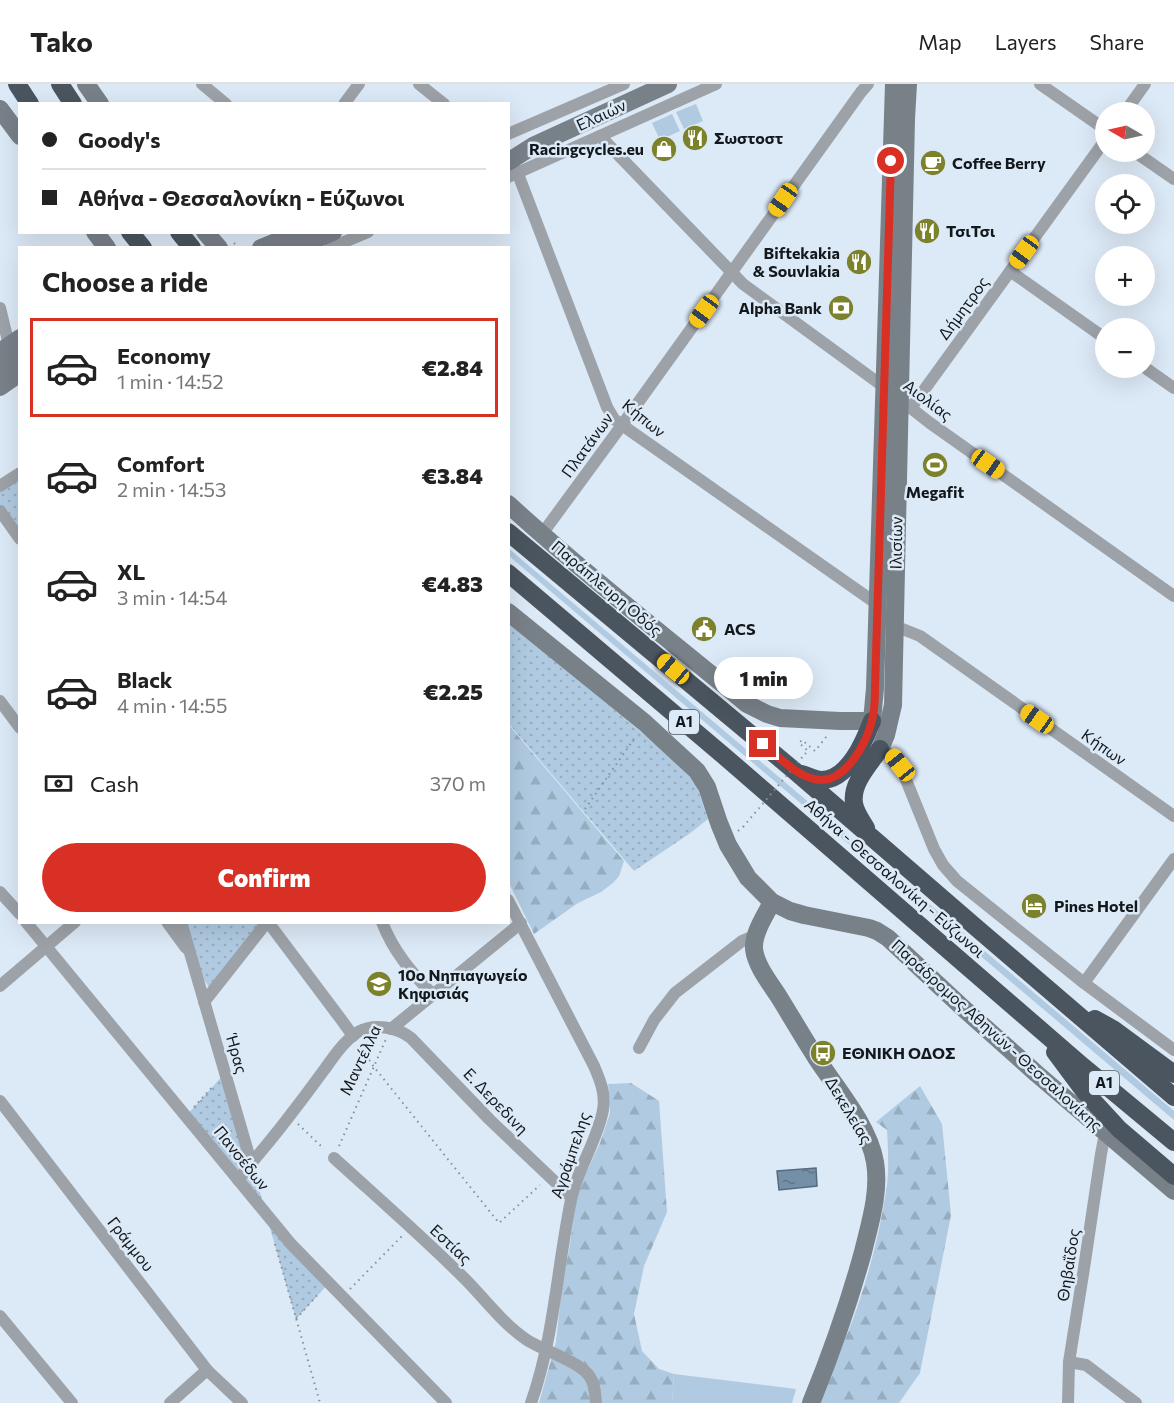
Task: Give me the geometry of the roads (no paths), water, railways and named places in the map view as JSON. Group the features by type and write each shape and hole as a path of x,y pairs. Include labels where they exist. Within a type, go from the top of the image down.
{"highway":[{"path":"17,84 29,102"},
{"path":"60,84 72,102"},
{"path":"132,234 141,246"},
{"name":"Αθήνα - Θεσσαλονίκη - Εύζωνοι","path":"510,534 796,772 1174,1097"},
{"name":"Αθήνα - Θεσσαλονίκη - Εύζωνοι","path":"510,575 1174,1142"},
{"path":"796,772 820,780 838,775 860,748 872,721"},
{"path":"874,840 857,812 854,796 860,778 880,749"},
{"path":"1059,999 1113,1029 1174,1074"},
{"path":"1034,1024 1084,1091 1119,1129 1174,1176"}],"main road":[{"path":"86,84 99,102"},
{"name":"Ελαιών","path":"510,164 533,146 638,90 668,84"},
{"name":"Ιλισίων","path":"872,721 875,697 894,84"},
{"name":"Ιλισίων","path":"880,749 893,705 905,403 908,84"},
{"path":"2,115 18,134"},
{"path":"266,246 295,234"},
{"path":"300,246 328,234"},
{"path":"0,370 12,348"},
{"path":"0,387 18,374"},
{"path":"0,400 18,388"},
{"name":"Παράπλευρη Οδός","path":"510,506 635,613 747,704 780,718 872,721"},
{"name":"Παράδρομος Αθηνών - Θεσσαλονίκης","path":"510,614 645,723 697,771 707,787 728,846 748,878 772,902 804,915 869,928 888,938 995,1037 1174,1191"},
{"path":"756,935 772,902"},
{"name":"Δεκελείας","path":"756,935 754,949 758,963 817,1059 848,1102 869,1140 875,1161 876,1185 871,1222 856,1278 826,1368 811,1403"}],"street":[{"path":"202,84 224,102"},
{"path":"346,102 359,84"},
{"path":"419,84 442,102"},
{"path":"510,133 624,84"},
{"name":"Ελαιών","path":"510,164 600,136 716,84"},
{"name":"Πλατάνων","path":"542,534 868,84"},
{"path":"1041,84 1095,122"},
{"path":"1132,102 1145,84"},
{"name":"Αιολίας","path":"600,136 743,284 930,423 1174,596"},
{"name":"Δήμητρος","path":"905,403 1010,271 1095,154"},
{"path":"1149,162 1174,179"},
{"name":"Κήπων","path":"510,164 607,408 614,419 877,604"},
{"path":"335,246 363,234"},
{"path":"1010,271 1095,331"},
{"path":"0,308 12,348"},
{"path":"1155,375 1174,388"},
{"path":"0,486 18,474"},
{"path":"0,511 18,536"},
{"name":"Κήπων","path":"895,626 920,636 1174,816"},
{"path":"0,701 18,725"},
{"path":"880,749 892,755 900,765 934,849 943,865 957,881 1084,983 1174,1050"},
{"path":"1084,983 1174,859"},
{"path":"0,892 18,912"},
{"name":"Αγράμπελης","path":"510,904 594,1066 604,1098 603,1110 593,1142 571,1197 547,1351 531,1403"},
{"name":"Μαντέλλα","path":"394,1030 521,923"},
{"name":"Πανσέδων","path":"29,924 291,1244 446,1403"},
{"path":"0,986 73,924"},
{"name":"Ήρας","path":"168,924 190,954"},
{"name":"Ήρας","path":"182,924 251,1162"},
{"path":"204,1002 265,924"},
{"path":"269,924 353,1036"},
{"path":"383,924 394,948 411,972 433,995"},
{"path":"639,1048 654,1020 675,993 742,941 756,935"},
{"path":"238,1180 337,1053 353,1036 370,1027 394,1030"},
{"name":"Ε. Δερεδινη","path":"394,1030 408,1035 417,1043 490,1119 571,1197"},
{"name":"Γράμμου","path":"0,1101 207,1370 242,1403"},
{"name":"Θηβαΐδος","path":"1068,1403 1069,1362 1106,1133"},
{"name":"Εστίας","path":"334,1158 411,1228 508,1324 527,1340 586,1372 593,1384 596,1403"},
{"path":"0,1316 72,1403"},
{"path":"1069,1362 1086,1365 1136,1403"},
{"path":"170,1403 207,1370"}],"water":[{"path":"816,1168 817,1186 779,1190 777,1171"}],"place":[{"name":"Σωστοστ","path":"695,138"},
{"name":"Racingcycles.eu","path":"664,149"},
{"name":"Coffee Berry","path":"933,163"},
{"name":"ΤσιΤσι","path":"927,231"},
{"name":"Biftekakia & Souvlakia","path":"859,262"},
{"name":"Alpha Bank","path":"841,308"},
{"name":"Megafit","path":"935,465"},
{"name":"ACS","path":"704,629"},
{"name":"Pines Hotel","path":"1034,906"},
{"name":"10ο Νηπιαγωγείο Κηφισιάς","path":"379,984"},
{"name":"ΕΘΝΙΚΗ ΟΔΟΣ","path":"823,1053"}]}
